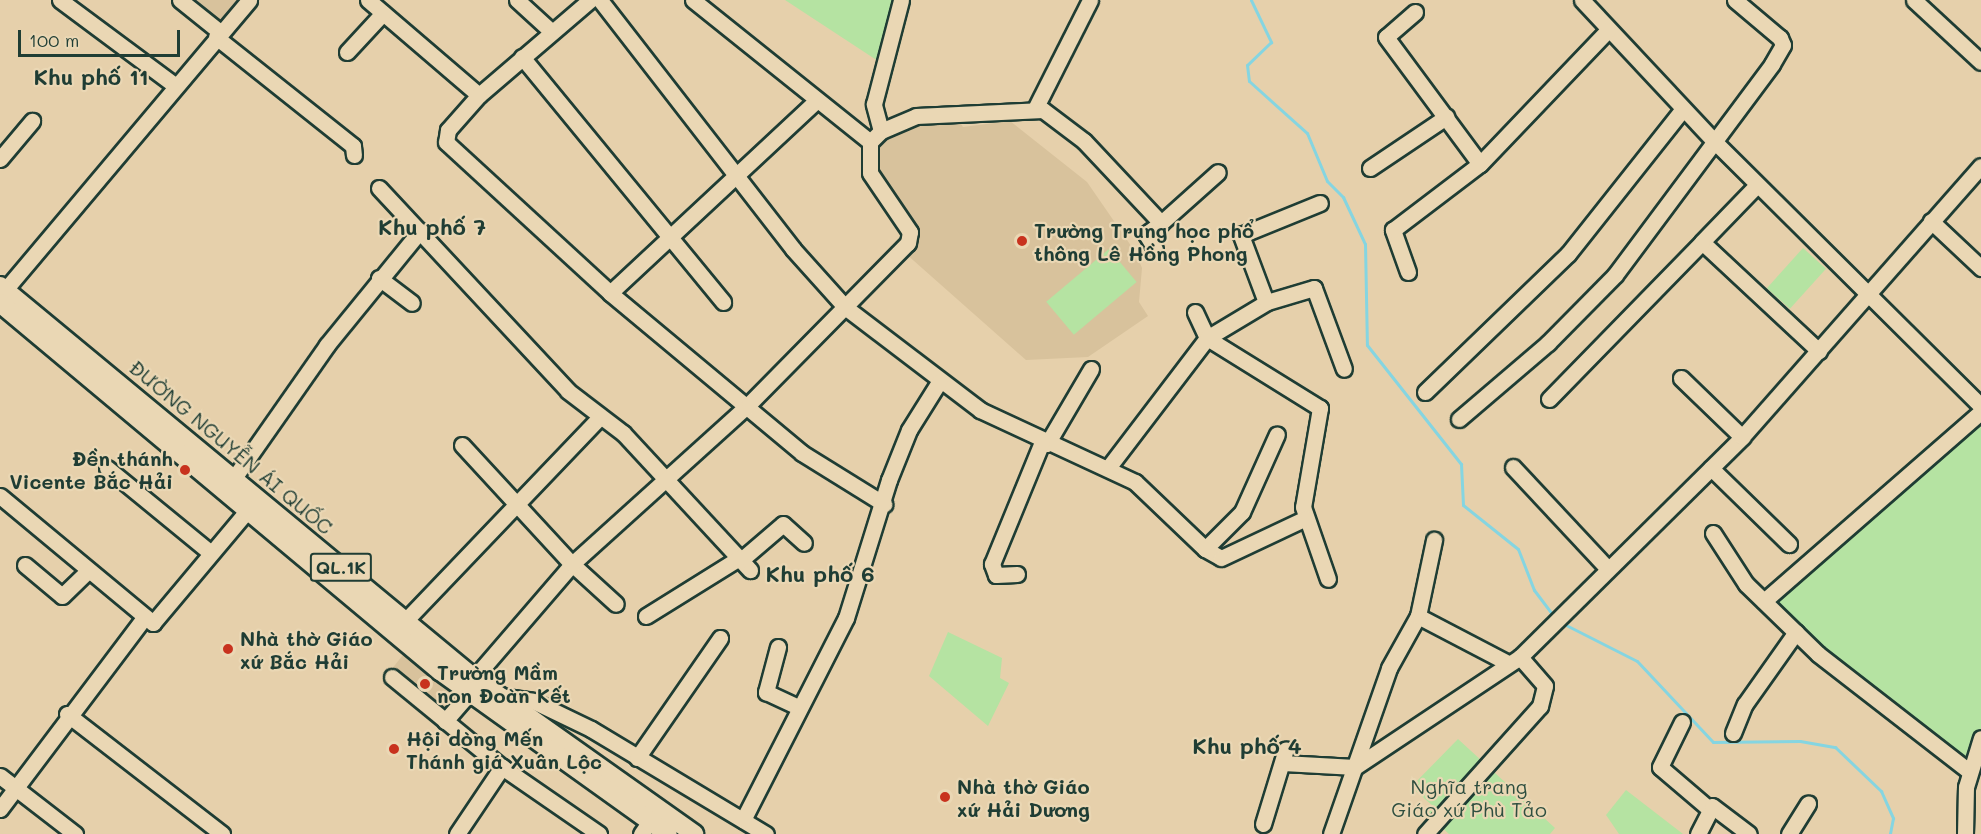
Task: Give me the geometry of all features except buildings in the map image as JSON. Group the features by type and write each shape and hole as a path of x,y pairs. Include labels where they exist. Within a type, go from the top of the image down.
{"main road":[{"name":"ĐƯỜNG NGUYỄN ÁI QUỐC","path":"2,293 234,478 252,505 405,621 471,686 497,696 694,834"},
{"name":"ĐƯỜNG NGUYỄN ÁI QUỐC","path":"2,293 252,505 645,828 669,834"}],"street":[{"path":"60,0 176,86"},
{"path":"180,0 353,146 354,155"},
{"path":"2,293 249,0"},
{"path":"368,0 479,95"},
{"path":"518,0 552,32"},
{"path":"590,0 479,95 448,130 446,142 610,293 748,404 802,453 884,504"},
{"path":"600,0 737,177 845,307 939,382 1044,443 1108,468 1135,482 1205,549 1221,558 1306,518"},
{"path":"445,721 572,564 748,404 845,307 910,236 875,187 870,142 816,101 693,0"},
{"path":"881,130 874,104 901,0"},
{"path":"1035,109 1090,0"},
{"path":"1582,0 1683,110 1757,185 1872,295 1981,406"},
{"path":"1459,419 1548,343 1615,275 1783,45 1735,0"},
{"path":"1914,0 1981,62"},
{"path":"1415,12 1386,37 1480,164"},
{"path":"346,52 383,13"},
{"path":"1408,272 1393,230 1480,164 1608,30"},
{"path":"522,57 723,302"},
{"path":"610,293 668,236 737,177 816,101"},
{"path":"870,142 881,130 916,117 1035,109 1052,114 1084,141 1161,223"},
{"path":"1425,392 1568,254 1683,110"},
{"path":"1370,168 1446,117"},
{"path":"0,159 32,120"},
{"path":"1263,824 1285,756 1355,767 1513,659 1550,631 1608,569 1742,437 1872,295 1931,221 1980,169"},
{"path":"1155,249 1146,234 1218,172"},
{"path":"1549,399 1757,185"},
{"path":"379,188 599,418 623,433 666,477 743,563"},
{"path":"1266,302 1241,235 1320,203"},
{"path":"1931,221 1981,268"},
{"path":"234,478 379,278 420,231"},
{"path":"1702,242 1819,351"},
{"path":"379,278 412,303"},
{"path":"1108,468 1207,338 1266,302 1314,288 1344,369"},
{"path":"1195,312 1207,338 1320,408 1302,500 1306,518 1328,579"},
{"path":"1017,574 996,575 992,567 1044,443 1091,369"},
{"path":"1681,378 1742,437"},
{"path":"743,820 798,707 846,618 909,430 939,382"},
{"path":"1764,601 1981,412"},
{"path":"405,621 599,418"},
{"path":"1205,549 1242,512 1277,434"},
{"path":"462,445 497,477 516,506 572,564 616,604"},
{"path":"1513,467 1608,569"},
{"path":"107,468 211,553"},
{"path":"1711,468 1789,544"},
{"path":"0,496 87,572 153,623 252,505"},
{"path":"646,616 743,563 783,524 804,543"},
{"path":"1713,533 1764,601 1796,632 1969,771"},
{"path":"1331,834 1389,668 1418,616 1434,540"},
{"path":"25,565 62,596 87,572"},
{"path":"1418,616 1513,659 1545,686 1540,706 1425,834"},
{"path":"0,809 67,714 144,618"},
{"path":"1733,733 1745,704 1796,632"},
{"path":"638,758 720,638"},
{"path":"778,647 766,692 798,707"},
{"path":"392,677 502,767 599,834"},
{"path":"497,696 533,701 638,758 766,834"},
{"path":"67,714 222,834"},
{"path":"1682,722 1660,767 1708,808 1718,808 1749,834"},
{"path":"1965,834 1969,771 1981,738"},
{"path":"456,834 502,767"},
{"path":"0,776 75,834"},
{"path":"1789,834 1808,804"},
{"path":"1698,834 1708,808"}],"shaded area":[{"path":"186,0 244,0 220,27"},
{"name":"Trường Trung học phổ thông Lê Hồng Phong","path":"958,119 963,127 1010,121 1087,182 1136,253 1142,268 1139,302 1148,316 1088,357 1026,360 905,253 912,244 879,186 872,155 883,134 898,125"},
{"name":"Trường Mầm non Đoàn Kết","path":"406,651 462,695 445,717 389,673"}],"green space":[{"path":"785,0 897,0 878,61"},
{"path":"1803,248 1826,269 1790,309 1767,288"},
{"path":"1109,249 1137,282 1074,335 1046,302"},
{"path":"1981,417 1981,729 1967,765 1820,651 1769,600"},
{"path":"948,632 1002,658 1000,678 1009,683 988,726 929,676"},
{"name":"Nghĩa trang Giáo xứ Phù Tảo","path":"1458,739 1555,828 1550,834 1449,834 1427,814 1433,806 1411,787"},
{"path":"1626,790 1683,834 1619,834 1606,815"}],"waterway":[{"path":"1251,0 1271,42 1247,65 1249,81 1307,133 1327,181 1343,197 1365,244 1367,345 1461,464 1463,505 1518,549 1534,590 1554,617"},
{"path":"1562,623 1637,661 1713,742 1800,741 1835,747 1881,791 1893,818 1890,834"}],"place":[{"name":"Trường Trung học phổ thông Lê Hồng Phong","path":"1022,241"},
{"name":"Đền thánh Vicente Bắc Hải","path":"185,470"},
{"name":"Nhà thờ Giáo xứ Bắc Hải","path":"228,649"},
{"name":"Trường Mầm non Đoàn Kết","path":"425,684"},
{"name":"Hội dòng Mến Thánh giá Xuân Lộc","path":"394,749"},
{"name":"Nhà thờ Giáo xứ Hải Dương","path":"945,797"}],"district":[{"name":"Khu phố 11","path":"91,77"},
{"name":"Khu phố 7","path":"432,227"},
{"name":"Khu phố 6","path":"820,574"},
{"name":"Khu phố 4","path":"1247,746"}]}
